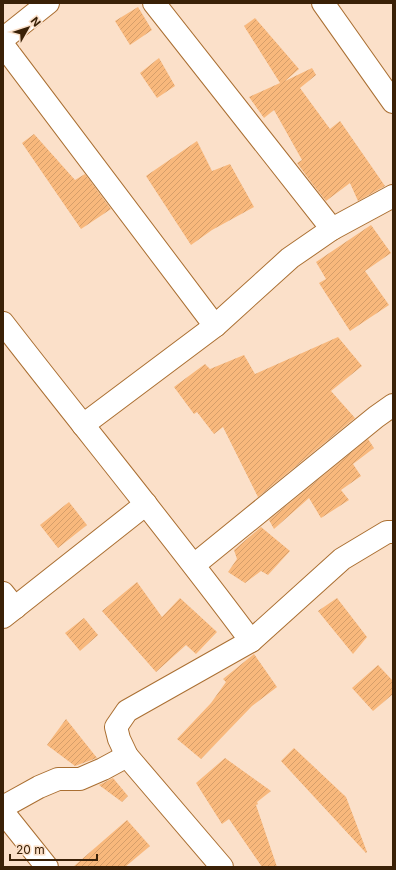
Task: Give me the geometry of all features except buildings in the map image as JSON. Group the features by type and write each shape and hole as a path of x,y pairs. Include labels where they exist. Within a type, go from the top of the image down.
{"street":[{"path":"3,39 48,3"},
{"path":"154,3 332,229"},
{"path":"323,3 393,102"},
{"path":"3,45 215,326"},
{"path":"83,425 215,326 290,258 332,229 393,196"},
{"path":"3,323 194,565 251,641"},
{"path":"194,565 393,405"},
{"path":"7,606 146,504"},
{"path":"222,867 127,756 119,740 116,727 127,711 251,641 342,559 387,532 393,532"},
{"path":"3,807 39,787 58,779 80,778 103,769 127,756"},
{"path":"3,812 47,867"}]}
